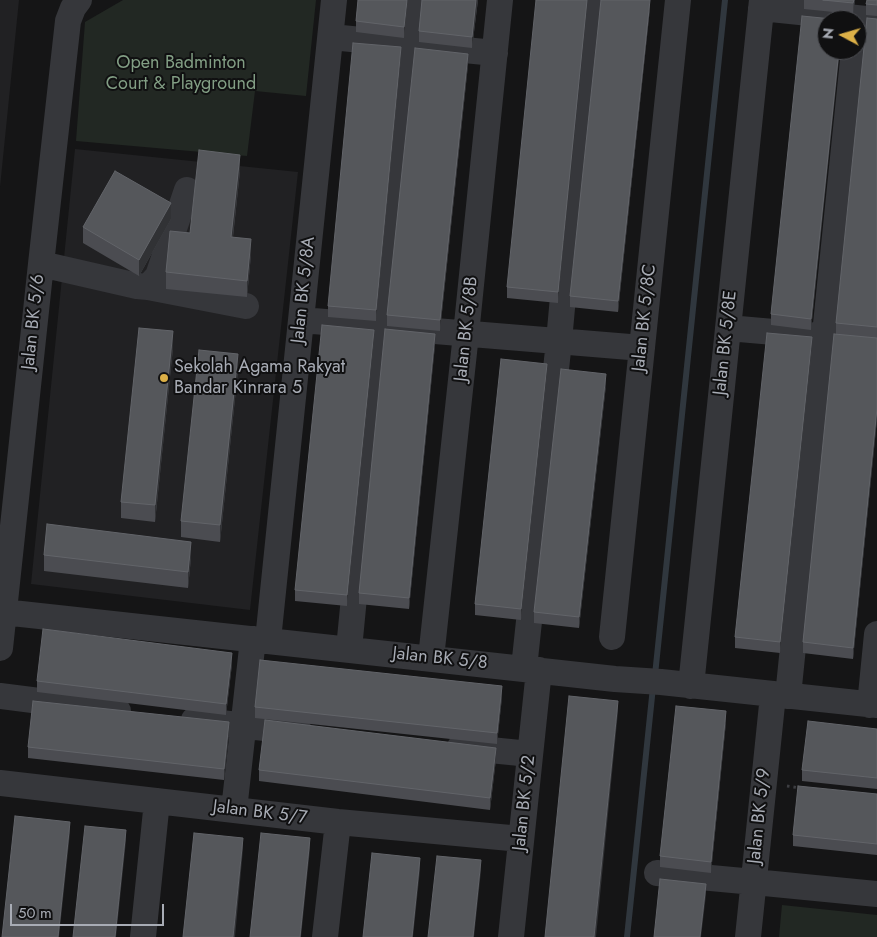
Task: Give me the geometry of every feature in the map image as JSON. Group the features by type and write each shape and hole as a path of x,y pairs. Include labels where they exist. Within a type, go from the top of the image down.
{"street":[{"name":"Jalan BK 5/6","path":"0,648 68,21 79,0"},
{"name":"Jalan BK 5/8A","path":"234,810 243,726 260,640 301,320 334,0"},
{"path":"349,649 414,0"},
{"name":"Jalan BK 5/8B","path":"431,658 500,0"},
{"name":"Jalan BK 5/2","path":"511,937 530,754 531,669 590,0"},
{"name":"Jalan BK 5/8C","path":"612,637 678,0"},
{"path":"762,4 817,10"},
{"name":"Jalan BK 5/8E","path":"691,686 762,4"},
{"path":"331,37 495,53"},
{"name":"Jalan BK 5/9","path":"748,937 764,784 781,695 826,337 853,60"},
{"path":"148,287 158,276 187,190"},
{"path":"41,264 137,286 246,306"},
{"path":"301,320 642,348"},
{"path":"728,328 877,341"},
{"name":"Jalan BK 5/8","path":"3,612 873,705"},
{"path":"873,705 877,634"},
{"path":"0,696 136,713"},
{"path":"175,718 322,734"},
{"path":"441,745 530,754"},
{"name":"Jalan BK 5/7","path":"0,783 338,822 521,839"},
{"path":"143,937 157,801"},
{"path":"325,937 338,822"},
{"path":"657,873 877,894"}],"path":[{"path":"764,784 802,788"}],"shaded area":[{"path":"0,0 19,0 0,187"},
{"name":"Sekolah Agama Rakyat Bandar Kinrara 5","path":"75,149 298,172 250,610 31,584"}],"green space":[{"name":"Open Badminton Court & Playground","path":"123,0 316,0 306,96 255,91 247,156 76,141 85,22"},
{"path":"782,905 877,915 877,937 779,937"}],"building":[{"path":"358,0 407,0 404,27 356,21"},
{"path":"422,0 476,0 472,37 419,31"},
{"path":"536,0 587,0 558,292 507,287"},
{"path":"601,0 650,0 618,301 570,296"},
{"path":"823,0 854,0 853,3"},
{"path":"867,0 877,0 877,5 866,4"},
{"path":"802,16 817,18 817,60 838,60 811,319 771,314"},
{"path":"867,18 877,19 877,327 836,323 863,60 867,60"},
{"path":"353,43 401,47 376,310 328,306"},
{"path":"415,48 468,54 440,320 387,315"},
{"path":"199,150 240,155 231,237 251,239 247,281 166,272 170,231 190,233"},
{"path":"115,171 171,203 139,260 83,227"},
{"path":"322,325 374,330 347,595 295,590"},
{"path":"139,328 173,331 155,505 121,502"},
{"path":"385,329 435,334 409,598 359,593"},
{"path":"767,333 812,337 780,642 735,637"},
{"path":"834,334 877,338 877,408 853,648 803,642"},
{"path":"199,350 238,354 220,525 181,521"},
{"path":"501,359 547,364 521,609 475,604"},
{"path":"561,369 606,374 579,617 534,612"},
{"path":"47,524 191,542 188,572 44,555"},
{"path":"43,629 232,653 226,704 37,681"},
{"path":"260,660 502,686 497,733 255,707"},
{"path":"569,696 618,701 594,937 545,937"},
{"path":"33,701 229,722 224,769 28,747"},
{"path":"676,706 726,711 711,862 660,856"},
{"path":"265,720 496,748 490,798 259,770"},
{"path":"808,721 877,729 877,778 802,770"},
{"path":"798,786 877,794 877,844 793,835"},
{"path":"15,816 70,822 58,937 2,937"},
{"path":"85,826 126,830 115,937 73,937"},
{"path":"194,833 243,838 233,937 183,937"},
{"path":"261,833 310,838 300,937 250,937"},
{"path":"372,853 420,858 412,937 363,937"},
{"path":"437,856 481,860 473,937 428,937"},
{"path":"660,879 706,884 700,937 654,937"}],"waterway":[{"path":"655,675 725,0"},
{"path":"627,937 653,687"}],"place":[{"name":"Sekolah Agama Rakyat Bandar Kinrara 5","path":"164,378"}]}
